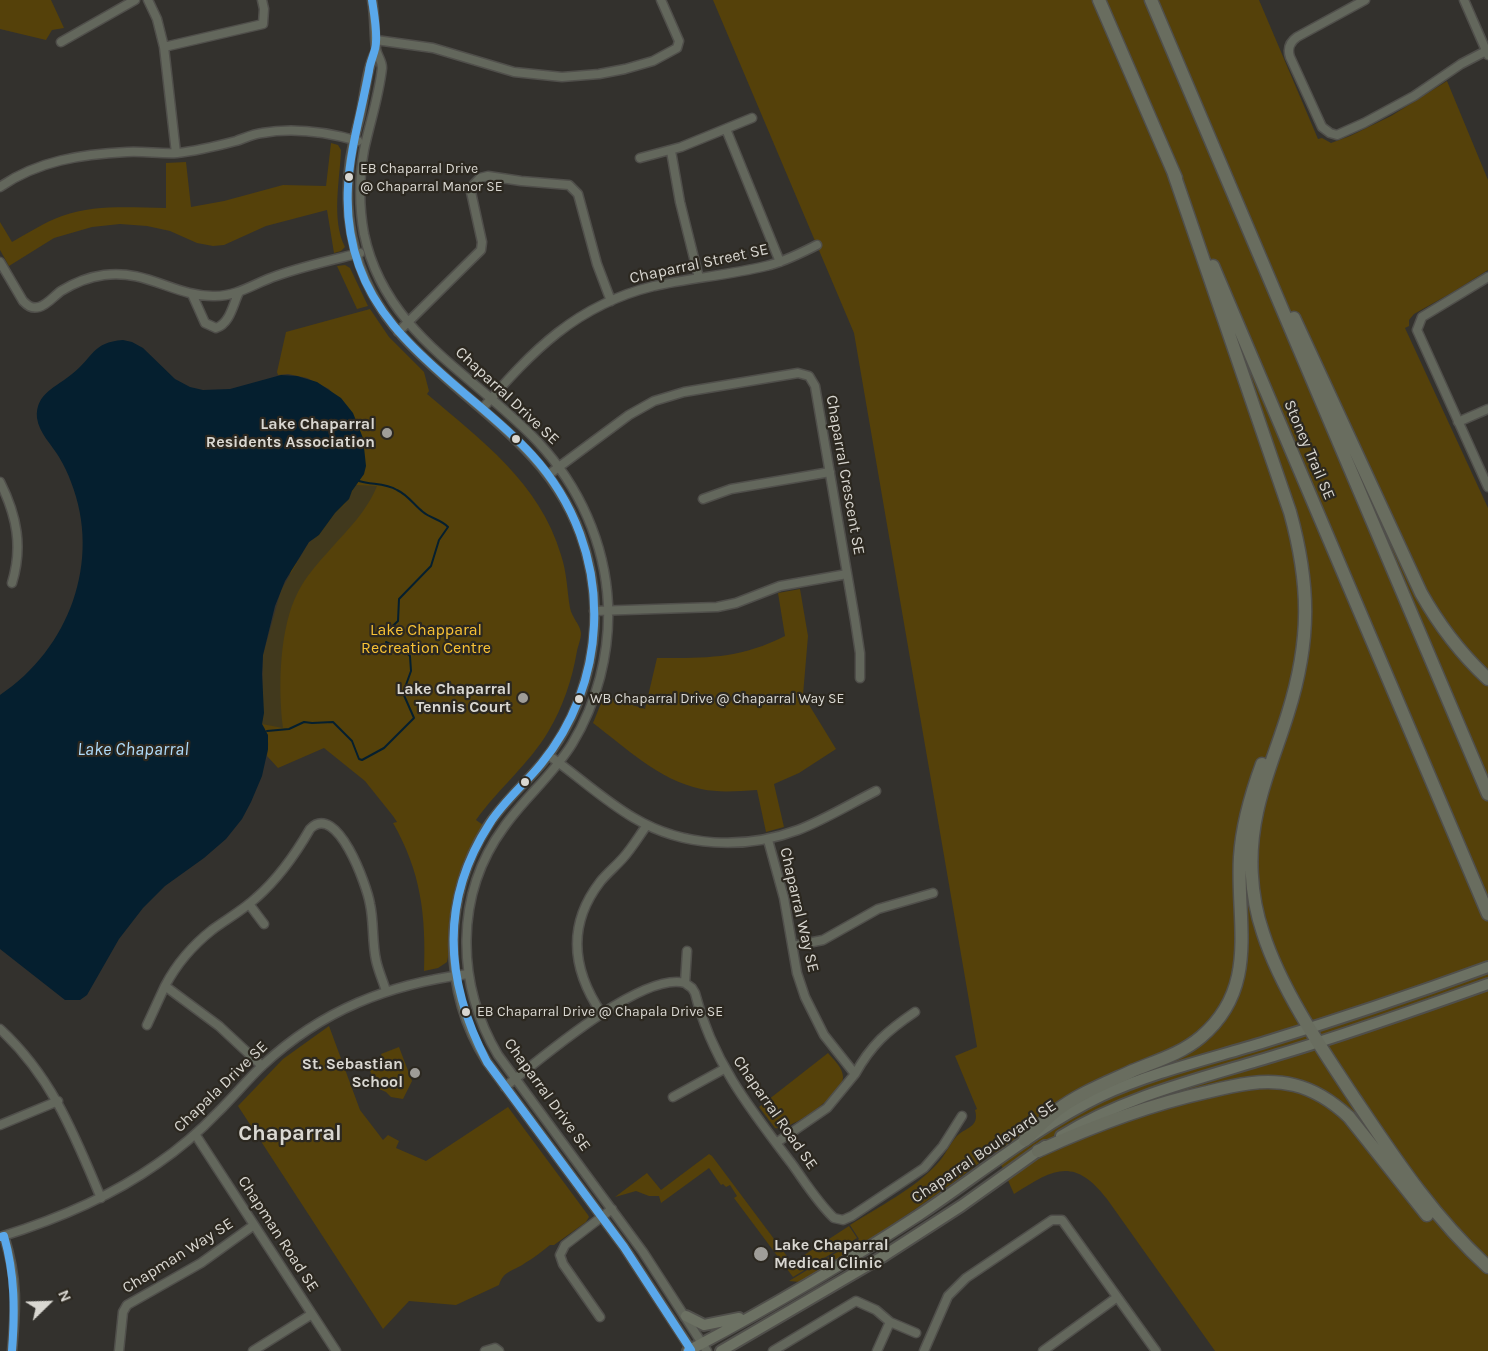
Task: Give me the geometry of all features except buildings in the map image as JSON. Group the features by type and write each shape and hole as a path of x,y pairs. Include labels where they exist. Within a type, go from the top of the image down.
{"highway":[{"name":"Stoney Trail SE","path":"1099,0 1488,914"},
{"name":"Stoney Trail SE","path":"1151,0 1488,794"},
{"path":"1192,98 1413,576 1446,633 1488,680"},
{"path":"1173,171 1286,501 1304,569 1306,606 1304,647 1288,713 1258,804 1252,844 1252,871 1257,911 1267,946 1310,1028 1421,1195 1450,1230 1488,1268"},
{"path":"1026,1140 1050,1116 1072,1100 1190,1045 1209,1030 1228,1005 1238,981 1241,964 1239,868 1245,817 1254,785 1299,671"},
{"path":"1038,1151 1096,1125 1170,1101 1243,1084 1292,1085 1320,1095 1342,1111 1356,1125 1397,1180 1432,1220 1460,1248 1488,1268"}],"main road":[{"name":"Chaparral Boulevard SE","path":"690,1351 705,1347 754,1314 844,1262 917,1216 1073,1110 1117,1089 1156,1075 1310,1028 1488,967"},
{"name":"Chaparral Boulevard SE","path":"721,1351 882,1257 1078,1126 1130,1101 1319,1042 1484,986"},
{"path":"686,1316 700,1324 708,1325 754,1314"}],"street":[{"path":"61,42 135,0"},
{"path":"148,0 157,19 164,47 176,153"},
{"path":"164,47 263,24 262,0"},
{"name":"Chaparral Drive SE","path":"372,0 376,51 382,63 375,112 362,166 360,200 368,250 387,295 408,324 533,437 559,467 579,498 596,538 605,578 608,610 604,658 595,694 579,732 559,763 503,828 482,867 471,900 466,946 472,993 482,1025 498,1055 650,1262 705,1347"},
{"path":"376,40 433,48 514,72 562,77 599,74 653,62 677,48 679,41 662,0"},
{"path":"1365,0 1297,37 1291,43 1289,50 1290,57 1323,127 1330,133 1342,133 1378,116 1414,96 1461,64 1487,53 1464,0"},
{"name":"Chaparral Drive SE","path":"376,51 370,63 365,98 349,164 347,198 355,254 372,295 398,332 427,361 525,447 548,475 566,503 581,536 591,573 594,611 592,645 584,683 567,724 548,755 491,821 469,862 460,891 454,919 453,952 461,1004 480,1051 648,1282 690,1351"},
{"path":"640,158 671,151 752,117"},
{"path":"726,129 780,262"},
{"path":"0,187 12,179 47,164 86,155 129,152 176,153 208,148 261,133 292,130 318,132 366,143"},
{"path":"671,151 678,192 699,278"},
{"path":"398,332 481,250 482,242 471,192 475,182 486,176 566,184 575,188 581,202 597,264 611,301"},
{"name":"Chaparral Street SE","path":"482,410 528,358 554,334 579,316 611,301 654,286 758,268 780,262 817,245"},
{"path":"0,262 23,301 33,308 44,305 62,290 79,282 112,274 149,278 192,294 214,296 239,292 278,275 368,250"},
{"path":"1488,277 1422,317 1418,325 1419,337 1488,487"},
{"path":"192,294 205,323 216,328 227,321 239,292"},
{"name":"Chaparral Crescent SE","path":"548,475 629,415 663,398 798,373 809,376 815,386 847,574 780,586 736,603 717,607 594,611"},
{"path":"1458,422 1488,408"},
{"path":"703,499 730,489 830,472"},
{"path":"0,482 12,508 17,530 18,552 12,584"},
{"path":"847,574 860,653 860,678"},
{"name":"Chaparral Way SE","path":"548,755 619,808 647,825 675,836 710,843 768,840 784,898 797,973 810,1009 824,1035 855,1074"},
{"path":"768,840 808,825 876,791"},
{"path":"147,1025 175,970 201,940 249,904 284,869 313,826 321,823 330,826 350,852 365,885 372,910 375,958 386,991"},
{"path":"602,1014 586,987 579,967 577,947 580,919 594,891 630,850 647,825"},
{"path":"792,946 823,940 878,909 933,893"},
{"path":"249,904 264,924"},
{"path":"505,1087 615,1004 639,991 665,983 674,981 685,983 687,951"},
{"name":"Chapala Drive SE","path":"2,1237 101,1198 151,1168 195,1134 262,1066 293,1039 347,1007 410,984 468,974"},
{"name":"Chaparral Road SE","path":"685,983 695,993 706,1031 724,1069 776,1143 834,1218 840,1220 852,1216 920,1172 938,1153 962,1116"},
{"path":"165,986 219,1026 262,1066"},
{"path":"776,1143 827,1108 855,1074 876,1042 915,1012"},
{"path":"0,1029 35,1067 58,1101 101,1198"},
{"path":"674,1097 724,1069"},
{"path":"0,1125 58,1101"},
{"name":"Chapman Road SE","path":"195,1134 336,1351"},
{"path":"600,1317 563,1264 560,1255 564,1245 612,1209"},
{"path":"924,1351 948,1296 966,1278 1053,1220 1062,1220 1156,1351"},
{"name":"Chapman Way SE","path":"119,1351 123,1312 127,1305 192,1268 254,1225"},
{"path":"2,1237 11,1257 15,1282 12,1351"},
{"path":"1043,1351 1116,1298"},
{"path":"773,1351 856,1301 876,1310 890,1322 916,1333"},
{"path":"253,1351 312,1314"},
{"path":"877,1351 890,1322"},
{"path":"485,1351 495,1348 499,1351"}],"green space":[{"path":"0,0 51,0 64,28 52,30 46,40 0,29"},
{"path":"713,0 1259,0 1318,139 1322,138 1331,143 1391,116 1447,81 1488,180 1488,270 1414,314 1409,320 1409,326 1405,328 1488,508 1488,1351 1215,1351 1095,1185 1073,1172 1063,1171 1040,1178 1014,1194 995,1151 900,1220 851,1251 800,1282 789,1281 859,1239 850,1225 896,1197 928,1173 940,1161 956,1137 974,1124 977,1109 955,1056 977,1047 854,333"},
{"path":"331,143 338,145 341,150 337,212 338,225 345,247 341,251 334,253 327,210 266,226 224,245 213,246 197,243 170,231 147,226 120,224 92,227 54,238 9,266 0,250 0,222 12,242 49,221 75,212 114,208 166,208 166,163 186,162 191,207 224,201 283,185 326,186"},
{"path":"345,265 350,268 368,306 357,309 337,266"},
{"name":"Lake Chapparal Recreation Centre","path":"370,309 389,337 424,372 429,391 427,394 488,446 524,485 539,506 561,555 570,608 581,633 570,683 553,723 532,755 476,820 483,825 470,848 456,885 451,912 447,962 438,968 424,971 424,931 420,894 410,859 393,823 397,822 365,781 324,748 278,768 267,756 268,739 262,724 291,570 364,474 364,447 358,425 329,389 307,378 288,374 278,375 286,332"},
{"path":"800,589 808,636 803,695 836,749 799,773 774,784 784,827 766,832 757,790 715,791 686,785 657,771 593,723 604,696 645,709 657,658 723,656 753,649 785,636 778,593"},
{"path":"329,1026 360,1110 383,1140 388,1135 399,1141 396,1148 426,1161 508,1107 588,1215 586,1222 507,1274 499,1285 456,1305 409,1301 383,1329 238,1106 283,1059"},
{"path":"399,1047 412,1081 403,1099 391,1097 379,1089 369,1069 382,1057 381,1054"},
{"path":"828,1053 842,1070 841,1084 825,1102 803,1118 782,1128 775,1128 759,1107"},
{"path":"709,1154 792,1263 849,1226 857,1238 793,1277 734,1198 737,1196 730,1185 726,1187 721,1185 709,1168 661,1203 659,1196 649,1196 636,1191 615,1197 647,1173 661,1190"}],"sand":[{"path":"356,485 377,486 362,513 316,566 298,592 287,623 282,659 283,728 262,724 263,655 281,590 309,542 319,535 335,513 345,504"}],"water":[{"name":"Lake Chaparral","path":"123,340 143,348 175,379 190,387 203,390 230,389 281,375 297,376 317,382 341,398 353,413 363,438 366,466 364,474 349,499 319,535 309,542 285,581 275,606 263,655 262,674 264,713 262,724 268,735 268,749 262,776 242,819 226,839 165,886 143,908 119,939 87,995 80,1000 65,1000 0,949 0,695 24,676 45,653 61,628 73,601 80,572 83,542 80,512 66,469 38,423 37,409 48,392 79,368 99,347 113,341"}],"waterway":[{"path":"359,481 388,486 397,490 426,514 448,527 439,540 431,566 399,599 398,621 383,635"},
{"path":"267,731 289,729 304,722 333,722 352,741 359,759 362,760 384,748 414,718 403,693 411,671 410,656 386,642"}],"transit line":[{"path":"372,0 376,46 354,144 348,191 348,215 359,266 374,298 393,325 442,374 511,433 547,473 571,512 580,534 587,556 594,601 592,644 579,699 552,749 490,823 474,852 462,882 456,912 454,942 456,972 463,1002 473,1032 487,1062 624,1247 691,1350 688,1351"},
{"path":"0,1237 4,1236 12,1279 14,1307 12,1351"}],"place":[{"name":"EB Chaparral Drive @ Chaparral Manor SE","path":"349,177"},
{"name":"Lake Chaparral Residents Association","path":"387,433"},
{"name":"Lake Chaparral Tennis Court","path":"523,698"},
{"name":"WB Chaparral Drive @ Chaparral Way SE","path":"579,699"},
{"name":"EB Chaparral Drive @ Chapala Drive SE","path":"466,1012"},
{"name":"St. Sebastian School","path":"415,1073"},
{"name":"Lake Chaparral Medical Clinic","path":"761,1254"}],"district":[{"name":"Chaparral","path":"290,1134"}]}
